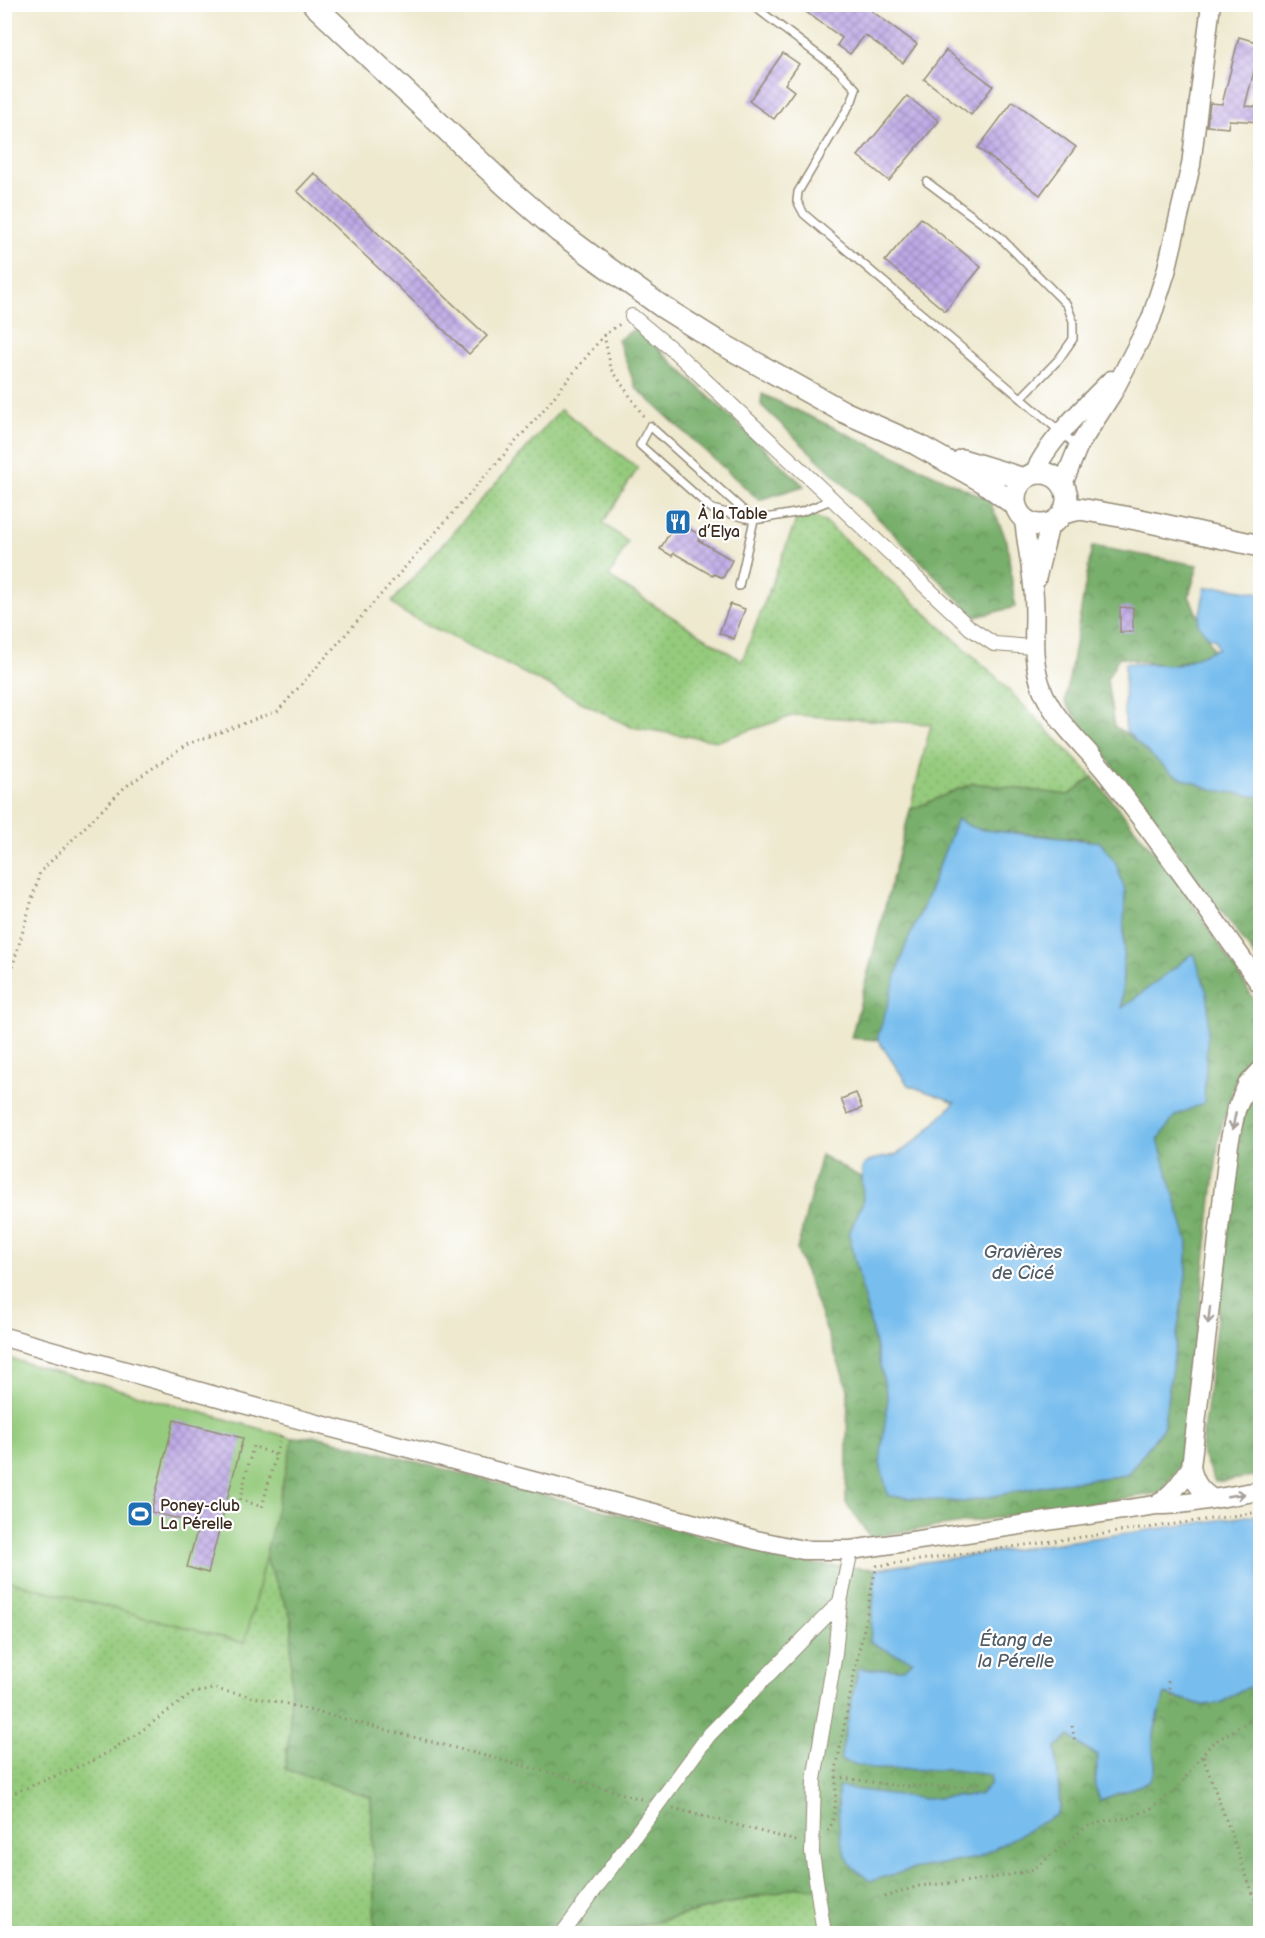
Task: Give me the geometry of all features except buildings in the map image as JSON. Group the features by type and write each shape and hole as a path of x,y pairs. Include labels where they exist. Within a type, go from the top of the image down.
{"main road":[{"path":"313,4 507,187 558,231 608,268 691,324 783,379 844,412 916,444 982,481 1036,525 1080,509 1260,546"},
{"path":"1034,588 1057,518 1066,506 1064,488 1078,447 1129,362 1151,319 1166,272 1191,165 1211,4"},
{"path":"1129,362 1062,433 1016,491 1034,588 1033,647 1036,669 1044,693 1058,717 1100,764 1161,844 1260,984"},
{"path":"916,444 1029,476 1042,473 1050,475 1064,488 1136,519"},
{"path":"1212,1498 1204,1493 1194,1480 1191,1467 1229,1144 1236,1110 1247,1085 1260,1071"},
{"path":"4,1337 287,1416 756,1540 803,1550 850,1550 1156,1505 1184,1505 1212,1498 1260,1491"},
{"path":"1156,1505 1166,1499 1179,1485 1191,1467"}],"street":[{"path":"632,316 674,351 970,628 994,644 1033,647"},
{"path":"822,1934 812,1845 814,1780 835,1654 840,1602 850,1550"},
{"path":"562,1934 710,1735 840,1602"}],"lane":[{"path":"751,4 838,70 856,89 852,101 798,192 797,201 804,214 1078,447"},
{"path":"927,182 999,236 1067,305 1073,321 1072,339 1059,359 1022,399"},
{"path":"754,520 650,426 640,445 712,508 754,520 801,512 834,499"},
{"path":"739,586 754,520"}],"path":[{"path":"4,983 13,965 40,872 125,787 188,744 278,711 541,413 604,335 632,316"},
{"path":"604,335 611,368 650,426"},
{"path":"275,1455 253,1446 240,1499 262,1507 287,1416"},
{"path":"827,1833 834,1810 836,1777 856,1658 877,1566 1260,1512"},
{"path":"1168,1681 1171,1701"},
{"path":"4,1797 95,1760 193,1693 214,1689 306,1709 555,1774 760,1833 812,1845"},
{"path":"884,1897 919,1886 982,1880 1034,1869 1086,1827 1108,1820 1129,1818 1150,1809 1174,1792 1211,1744 1260,1714"},
{"path":"1072,1726 1075,1743"},
{"path":"1203,1756 1260,1913"},
{"path":"836,1777 920,1787 973,1786 982,1779"}],"green space":[{"path":"636,328 804,486 759,500 636,388 618,340"},
{"path":"762,394 989,500 1007,541 1015,607 976,617 854,494 761,405"},
{"path":"561,409 638,468 603,523 628,542 609,577 742,661 797,518 812,516 824,521 992,673 1093,777 1069,795 973,783 910,810 931,724 795,715 718,741 631,727 402,612 392,602"},
{"path":"1092,546 1198,565 1189,596 1214,651 1170,666 1119,657 1107,679 1114,726 1214,790 1260,775 1260,963 1065,702"},
{"path":"1093,777 1181,885 1259,1007 1257,1041 1236,1078 1219,1136 1183,1461 1160,1493 870,1537 846,1503 848,1389 797,1250 821,1155 862,1178 863,1202 849,1234 888,1399 885,1427 907,1498 963,1502 1060,1483 1127,1475 1163,1428 1186,1275 1188,1243 1158,1146 1160,1136 1166,1126 1183,1111 1206,1038 1209,1006 1193,953 1122,1009 1125,891 1088,839 984,830 971,827 957,819 905,947 878,1040 851,1038 910,810 973,783 1069,795"},
{"path":"1260,1090 1260,1476 1215,1482 1201,1451 1240,1131 1246,1108"},
{"name":"Poney-club La Pérelle","path":"4,1357 293,1438 245,1643 5,1580"},
{"path":"316,1436 769,1553 820,1565 876,1569 870,1641 892,1653 914,1659 905,1669 872,1769 952,1770 991,1774 990,1785 979,1795 925,1799 897,1796 871,1881 912,1869 977,1858 1060,1807 1056,1748 1069,1736 1098,1755 1095,1783 1100,1800 1149,1782 1155,1767 1154,1732 1165,1694 1203,1705 1221,1703 1241,1690 1260,1685 1260,1933 829,1933 821,1889 797,1887 608,1933 375,1933 371,1797 285,1769 290,1722 292,1619 265,1557 293,1438"},
{"path":"265,1557 292,1619 290,1722 285,1769 371,1797 375,1933 5,1933 4,1580 245,1642"},
{"path":"797,1887 821,1889 829,1933 608,1934"}],"water":[{"path":"1224,587 1260,593 1260,797 1214,790 1171,773 1126,731 1125,663 1178,665 1218,648 1215,639 1209,637 1198,624 1205,588"},
{"name":"Gravières de Cicé","path":"957,819 971,827 984,830 1100,842 1116,863 1125,891 1122,1008 1194,953 1209,1006 1204,1103 1176,1115 1158,1140 1188,1243 1186,1275 1163,1428 1127,1475 1060,1483 963,1502 888,1496 880,1463 888,1399 849,1234 863,1202 862,1168 865,1164 874,1159 895,1155 907,1148 955,1102 908,1085 878,1040 878,1036 905,947"},
{"name":"Étang de la Pérelle","path":"1260,1514 1260,1685 1241,1690 1221,1703 1203,1705 1165,1694 1154,1733 1155,1767 1149,1782 1100,1800 1095,1786 1098,1755 1086,1750 1069,1736 1056,1748 1060,1807 1056,1815 977,1858 912,1869 871,1881 852,1866 841,1838 838,1787 925,1799 979,1795 990,1785 991,1775 952,1770 872,1769 840,1760 858,1669 904,1669 913,1660 870,1642 876,1569"}],"place":[{"name":"À la Table d’Elya","path":"678,522"},
{"name":"Poney-club La Pérelle","path":"140,1514"}]}
